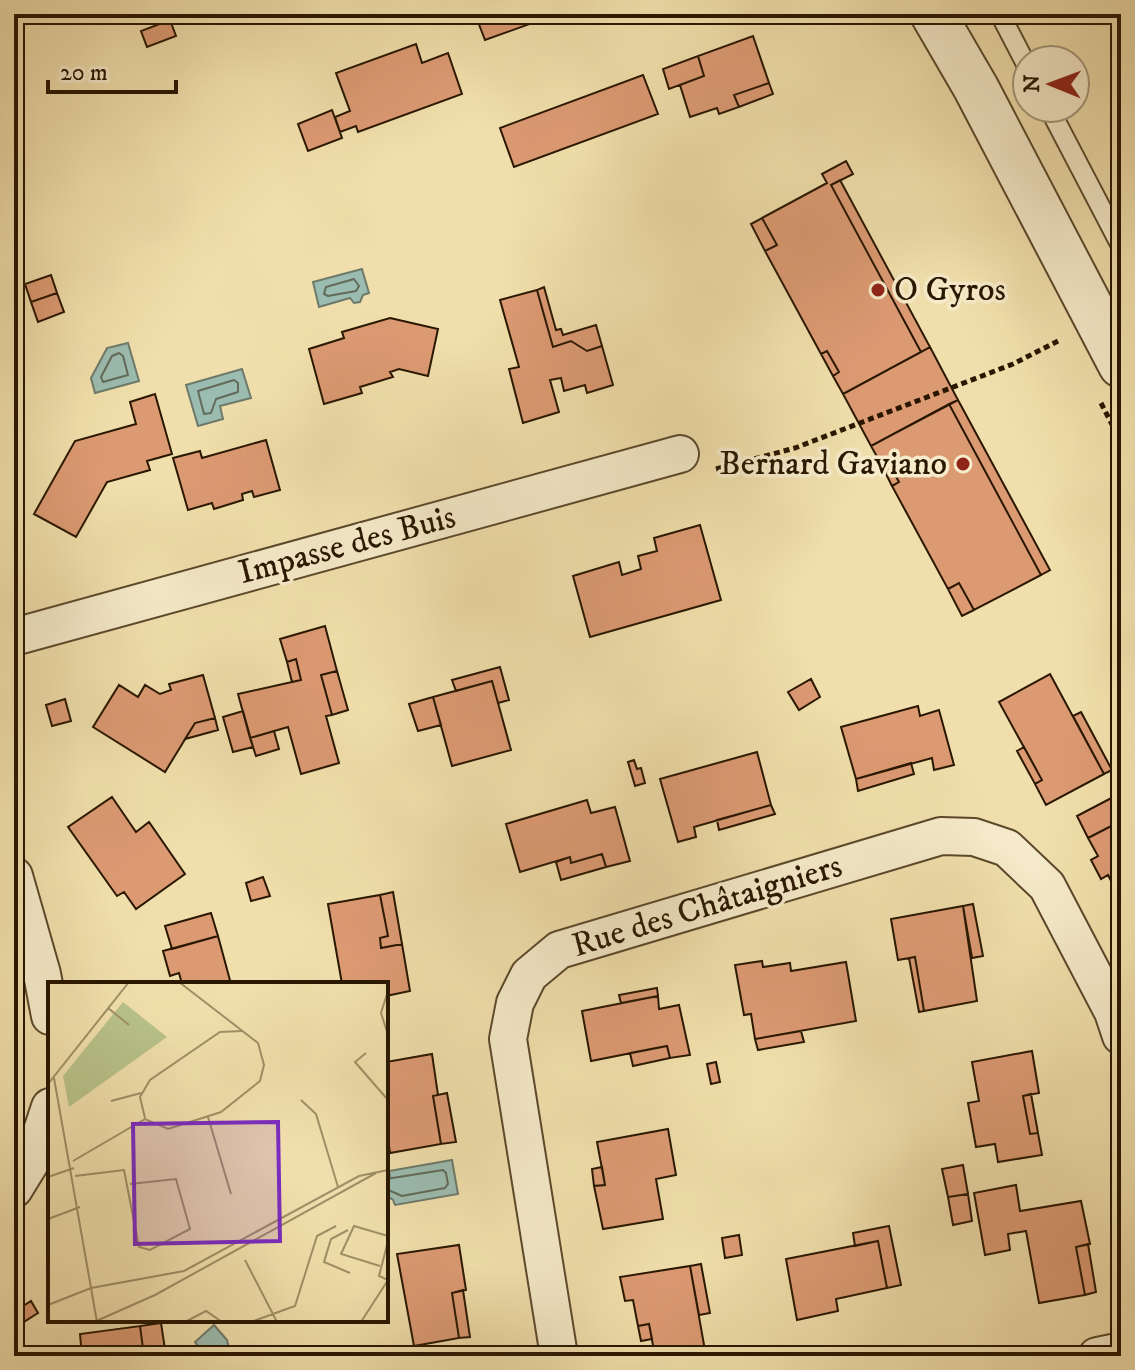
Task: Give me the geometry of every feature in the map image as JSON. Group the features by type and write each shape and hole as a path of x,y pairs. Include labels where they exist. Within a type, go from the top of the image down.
{"street":[{"path":"933,14 976,88 1121,365"},
{"name":"Impasse des Buis","path":"14,637 680,454"},
{"name":"Rue des Châtaigniers","path":"559,1356 508,1039 515,1003 529,975 559,950 941,836 974,837 1007,848 1047,886 1113,1012 1121,1036"},
{"path":"14,876 48,1006"},
{"path":"14,1189 33,1158 48,1113"},
{"path":"1097,1356 1121,1351"}],"lane":[{"path":"1000,14 1016,44"},
{"path":"1057,124 1121,246"}],"path":[{"path":"680,454 690,476 795,448 1013,364 1066,337"}],"water":[{"path":"362,269 369,293 363,295 360,302 354,303 350,298 319,307 313,282"},
{"path":"128,343 139,381 95,393 91,378 107,348"},
{"path":"242,369 251,398 220,406 223,419 198,426 186,385"},
{"path":"452,1160 458,1194 395,1205 388,1196 389,1171"},
{"path":"214,1325 227,1340 231,1356 206,1356 195,1342"}],"building":[{"path":"475,14 535,14 538,21 485,40"},
{"path":"170,20 176,36 147,47 141,31"},
{"path":"753,36 769,83 734,95 739,107 719,114 717,108 690,117 680,85 704,76 698,56"},
{"path":"416,44 422,63 448,53 462,94 358,132 356,126 340,132 335,117 350,111 336,73"},
{"path":"698,56 704,76 669,89 663,69"},
{"path":"643,75 658,114 514,167 500,128"},
{"path":"769,83 773,94 739,107 734,95"},
{"path":"332,110 342,138 308,151 298,124"},
{"path":"846,161 853,174 831,185 921,352 843,394 833,376 839,372 827,351 821,354 765,251 777,245 762,218 827,183 822,174"},
{"path":"840,180 930,347 921,352 831,185"},
{"path":"762,218 777,245 765,251 751,224"},
{"path":"51,275 57,293 31,302 25,284"},
{"path":"544,287 556,330 561,329 563,335 596,325 602,346 587,351 571,341 553,347 537,290"},
{"path":"537,290 553,347 571,341 587,351 602,346 613,385 587,393 585,385 564,391 561,378 550,380 559,412 523,423 509,369 519,367 500,300"},
{"path":"57,293 64,312 38,322 31,302"},
{"path":"390,318 438,329 428,376 399,369 390,372 393,377 360,387 362,393 324,404 309,349 344,338 342,332"},
{"path":"930,347 958,400 871,446 843,394"},
{"path":"827,351 839,372 833,376 821,354"},
{"path":"155,394 172,454 147,461 150,470 107,482 76,537 34,514 75,441 136,424 130,402"},
{"path":"958,400 1050,570 1041,575 949,404"},
{"path":"949,404 1041,575 974,610 959,583 948,589 892,486 899,482 887,461 881,464 871,446"},
{"path":"266,440 280,490 254,497 252,491 242,494 243,500 214,509 212,503 188,510 173,458 200,451 202,458"},
{"path":"887,461 899,482 892,486 881,464"},
{"path":"700,525 721,600 590,637 573,576 619,562 622,575 641,569 638,556 657,551 654,538"},
{"path":"959,583 974,610 962,616 948,589"},
{"path":"325,626 337,671 321,675 332,715 326,716 339,763 301,774 288,727 250,738 238,694 301,680 296,659 287,662 280,639"},
{"path":"296,659 301,680 292,682 287,662"},
{"path":"500,667 509,700 498,703 492,681 456,691 452,680"},
{"path":"337,671 348,710 332,715 321,675"},
{"path":"1050,674 1104,774 1046,805 1035,784 1042,780 999,702"},
{"path":"203,675 215,718 195,723 165,772 93,727 119,685 138,697 145,685 160,694 171,690 169,684"},
{"path":"811,679 820,697 799,710 788,692"},
{"path":"492,681 511,750 452,766 433,697"},
{"path":"433,697 441,725 418,731 409,704"},
{"path":"65,699 71,721 52,726 46,705"},
{"path":"918,706 920,716 939,710 954,765 934,770 932,758 856,779 841,727"},
{"path":"243,711 253,747 233,752 223,717"},
{"path":"1081,712 1112,770 1104,774 1073,716"},
{"path":"215,718 218,730 185,739 195,723"},
{"path":"274,731 279,749 256,756 250,738"},
{"path":"1024,747 1042,780 1035,784 1017,751"},
{"path":"757,752 771,805 694,827 696,837 678,842 660,779"},
{"path":"634,760 637,769 641,768 645,783 635,786 628,762"},
{"path":"911,763 914,774 858,791 856,779"},
{"path":"1121,793 1121,821 1088,838 1077,816"},
{"path":"112,797 136,832 149,822 185,874 136,909 124,892 117,896 68,827"},
{"path":"587,800 591,813 615,807 630,861 606,867 602,854 571,863 570,857 520,872 506,824"},
{"path":"771,805 775,814 719,830 717,820"},
{"path":"1121,821 1120,898 1108,875 1101,879 1091,860 1098,856 1088,838"},
{"path":"602,854 606,867 561,880 556,862 570,857 571,863"},
{"path":"263,877 270,896 251,901 246,883"},
{"path":"393,892 402,944 381,948 380,938 388,936 380,895"},
{"path":"380,895 388,936 380,938 381,948 402,944 410,991 388,996 388,982 342,982 328,904"},
{"path":"973,904 983,956 972,958 963,906"},
{"path":"963,906 977,1001 924,1011 915,957 898,960 891,919"},
{"path":"211,913 218,936 172,949 165,926"},
{"path":"218,936 230,982 181,982 179,973 170,976 163,951"},
{"path":"915,957 924,1011 919,1012 909,958"},
{"path":"762,961 763,967 790,963 791,971 846,962 856,1021 755,1039 751,1014 744,1015 735,965"},
{"path":"657,988 658,996 621,1003 619,995"},
{"path":"658,996 659,1009 679,1005 690,1055 670,1058 667,1046 591,1061 582,1011"},
{"path":"801,1031 804,1042 758,1050 755,1039"},
{"path":"667,1046 670,1058 633,1066 630,1053"},
{"path":"1032,1051 1039,1093 1023,1096 1030,1134 1038,1133 1042,1155 998,1162 995,1144 976,1147 968,1103 979,1101 972,1062"},
{"path":"432,1054 438,1095 433,1096 441,1144 390,1153 388,1062"},
{"path":"716,1062 720,1082 711,1084 707,1064"},
{"path":"447,1093 456,1142 441,1144 433,1096"},
{"path":"1031,1094 1038,1133 1030,1134 1023,1096"},
{"path":"668,1129 676,1175 656,1179 663,1219 603,1229 594,1186 605,1185 597,1142"},
{"path":"963,1165 968,1194 948,1197 942,1169"},
{"path":"602,1167 605,1185 594,1186 592,1169"},
{"path":"1016,1185 1020,1211 1081,1201 1090,1244 1076,1247 1085,1295 1039,1303 1026,1231 1008,1234 1010,1250 985,1255 974,1193"},
{"path":"968,1194 972,1221 953,1225 948,1197"},
{"path":"889,1226 901,1285 887,1288 878,1241 855,1246 853,1233"},
{"path":"739,1235 742,1255 725,1258 722,1238"},
{"path":"878,1241 887,1288 836,1299 838,1311 797,1320 786,1259"},
{"path":"1088,1244 1096,1292 1085,1295 1076,1247"},
{"path":"459,1245 466,1290 452,1293 459,1338 414,1346 397,1254"},
{"path":"701,1264 710,1313 699,1315 690,1266"},
{"path":"690,1266 706,1356 655,1356 649,1324 638,1326 633,1300 625,1301 620,1277"},
{"path":"463,1290 470,1337 459,1338 452,1293"},
{"path":"31,1301 38,1313 19,1325 14,1312"},
{"path":"161,1323 166,1356 144,1356 140,1326"},
{"path":"649,1324 652,1339 641,1341 638,1326"},
{"path":"140,1326 144,1356 82,1356 80,1334"}],"place":[{"name":"O Gyros","path":"878,290"},
{"name":"Bernard Gaviano","path":"963,464"}]}
